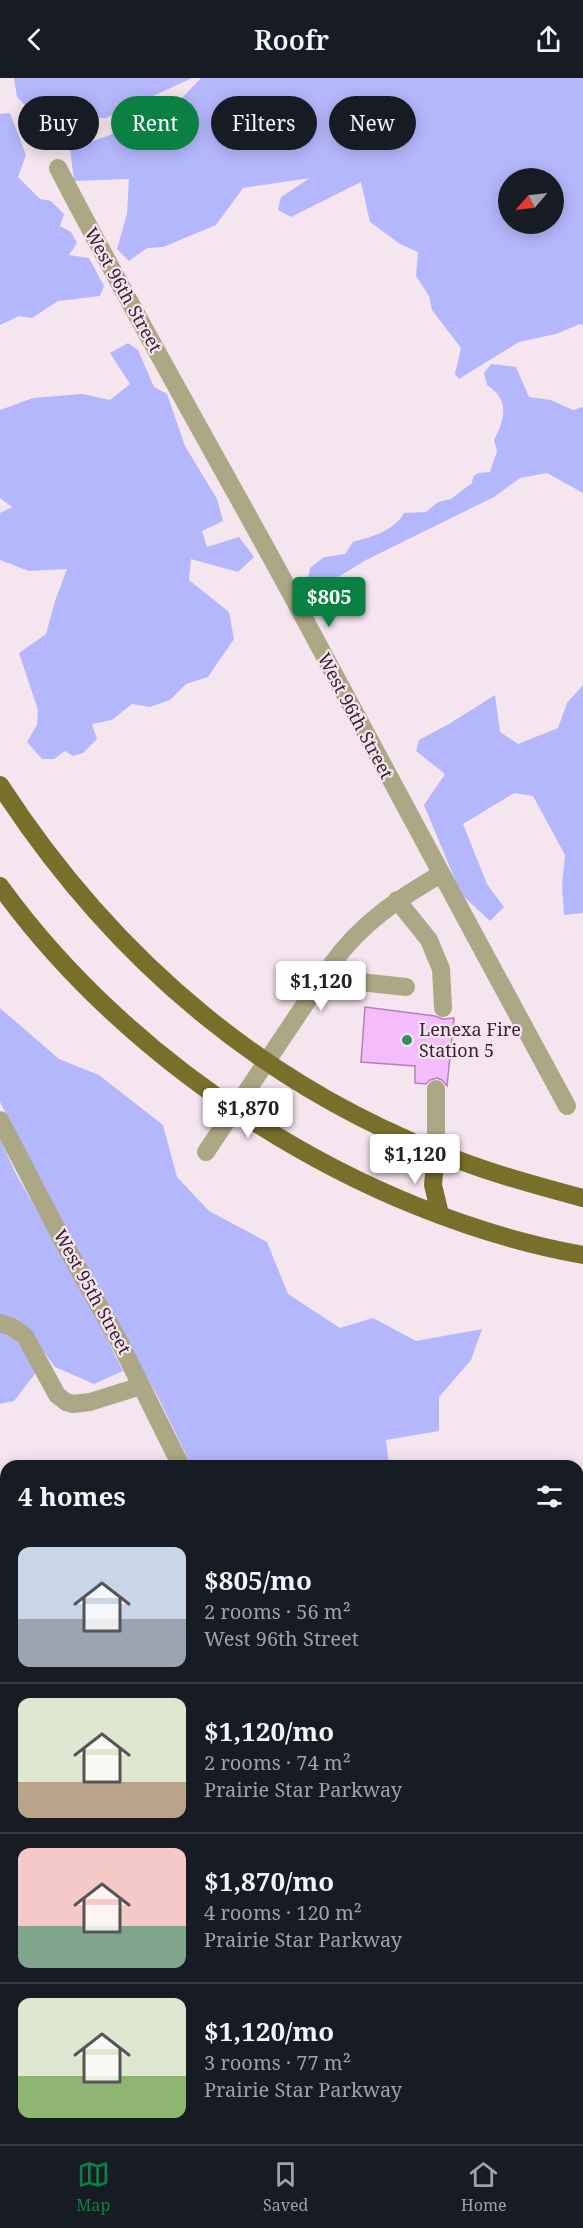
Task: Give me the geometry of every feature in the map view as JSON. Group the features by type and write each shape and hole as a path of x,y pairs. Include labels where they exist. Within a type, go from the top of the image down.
{"main road":[{"path":"0,785 54,864 91,907 134,953 217,1027 318,1095 405,1138 524,1183 583,1198"},
{"path":"0,886 43,940 121,1019 178,1068 234,1110 326,1164 382,1191 501,1235 583,1255"},
{"path":"436,1151 433,1185 440,1214"}],"street":[{"name":"West 96th Street","path":"58,168 567,1106"},
{"path":"206,1152 332,964 366,924 398,900 441,874"},
{"path":"398,900 429,940 441,969 443,1008"},
{"path":"332,964 360,982 406,987"},
{"path":"436,1089 436,1151"},
{"name":"West 95th Street","path":"0,1120 178,1460"},
{"path":"0,1323 12,1327 25,1336 57,1395 66,1402 73,1404 90,1402 141,1386"}],"shaded area":[{"path":"14,78 192,78 153,96 111,96 111,116 106,118 99,118 99,96 17,97"},
{"path":"201,78 583,78 583,325 519,342 459,379 455,374 461,348 432,310 429,296 416,276 418,252 400,244 370,222 361,182 291,217 278,210 281,197 310,178 243,188 216,225 163,247 147,248 129,261 117,249 127,214 129,179 74,181 70,150 99,150 99,139 110,135 111,150 199,150 199,96 184,96"},
{"path":"10,113 18,134 18,150 24,150 26,155 18,177 40,199 51,201 64,214 60,226 71,232 77,243 69,255 89,258 104,286 100,296 58,301 32,318 19,316 0,325 0,114"},
{"path":"128,343 138,350 154,387 167,394 185,446 217,499 223,521 202,531 207,547 239,537 254,557 238,572 191,559 189,580 229,612 234,639 208,677 186,684 170,700 150,707 132,704 112,720 92,724 97,739 83,753 73,756 65,751 54,759 42,759 27,742 37,725 38,710 19,653 46,634 67,569 29,571 0,560 0,513 12,507 0,498 0,410 33,398 82,394 110,400 130,384 110,353"},
{"path":"491,364 516,367 529,397 551,400 573,410 583,407 583,493 547,473 520,478 494,497 366,560 320,588 308,578 310,568 324,557 345,554 353,542 388,529 404,513 426,512 438,502 451,499 472,483 473,477 478,473 490,472 497,451 494,440 503,417 502,403 487,385 484,373"},
{"path":"583,685 583,913 564,915 562,885 565,855 533,796 514,793 463,824 487,884 504,907 490,921 461,894 424,805 445,774 416,751 419,740 495,695 500,732 518,744 558,728 567,703"},
{"path":"0,1008 59,1059 99,1075 163,1125 177,1177 209,1211 267,1242 288,1294 340,1328 373,1318 416,1341 482,1329 471,1360 439,1397 439,1431 386,1440 388,1460 189,1460 158,1397 99,1295 0,1102"},
{"path":"0,1139 16,1174 87,1298 123,1371 94,1384 55,1367 33,1337 0,1315"},
{"path":"0,1330 16,1336 38,1370 14,1401 0,1404"}],"building":[{"name":"Lenexa Fire Station 5","path":"365,1007 443,1019 454,1018 447,1086 437,1078 426,1084 415,1083 415,1066 361,1062"}],"place":[{"name":"Lenexa Fire Station 5","path":"407,1040"}]}
